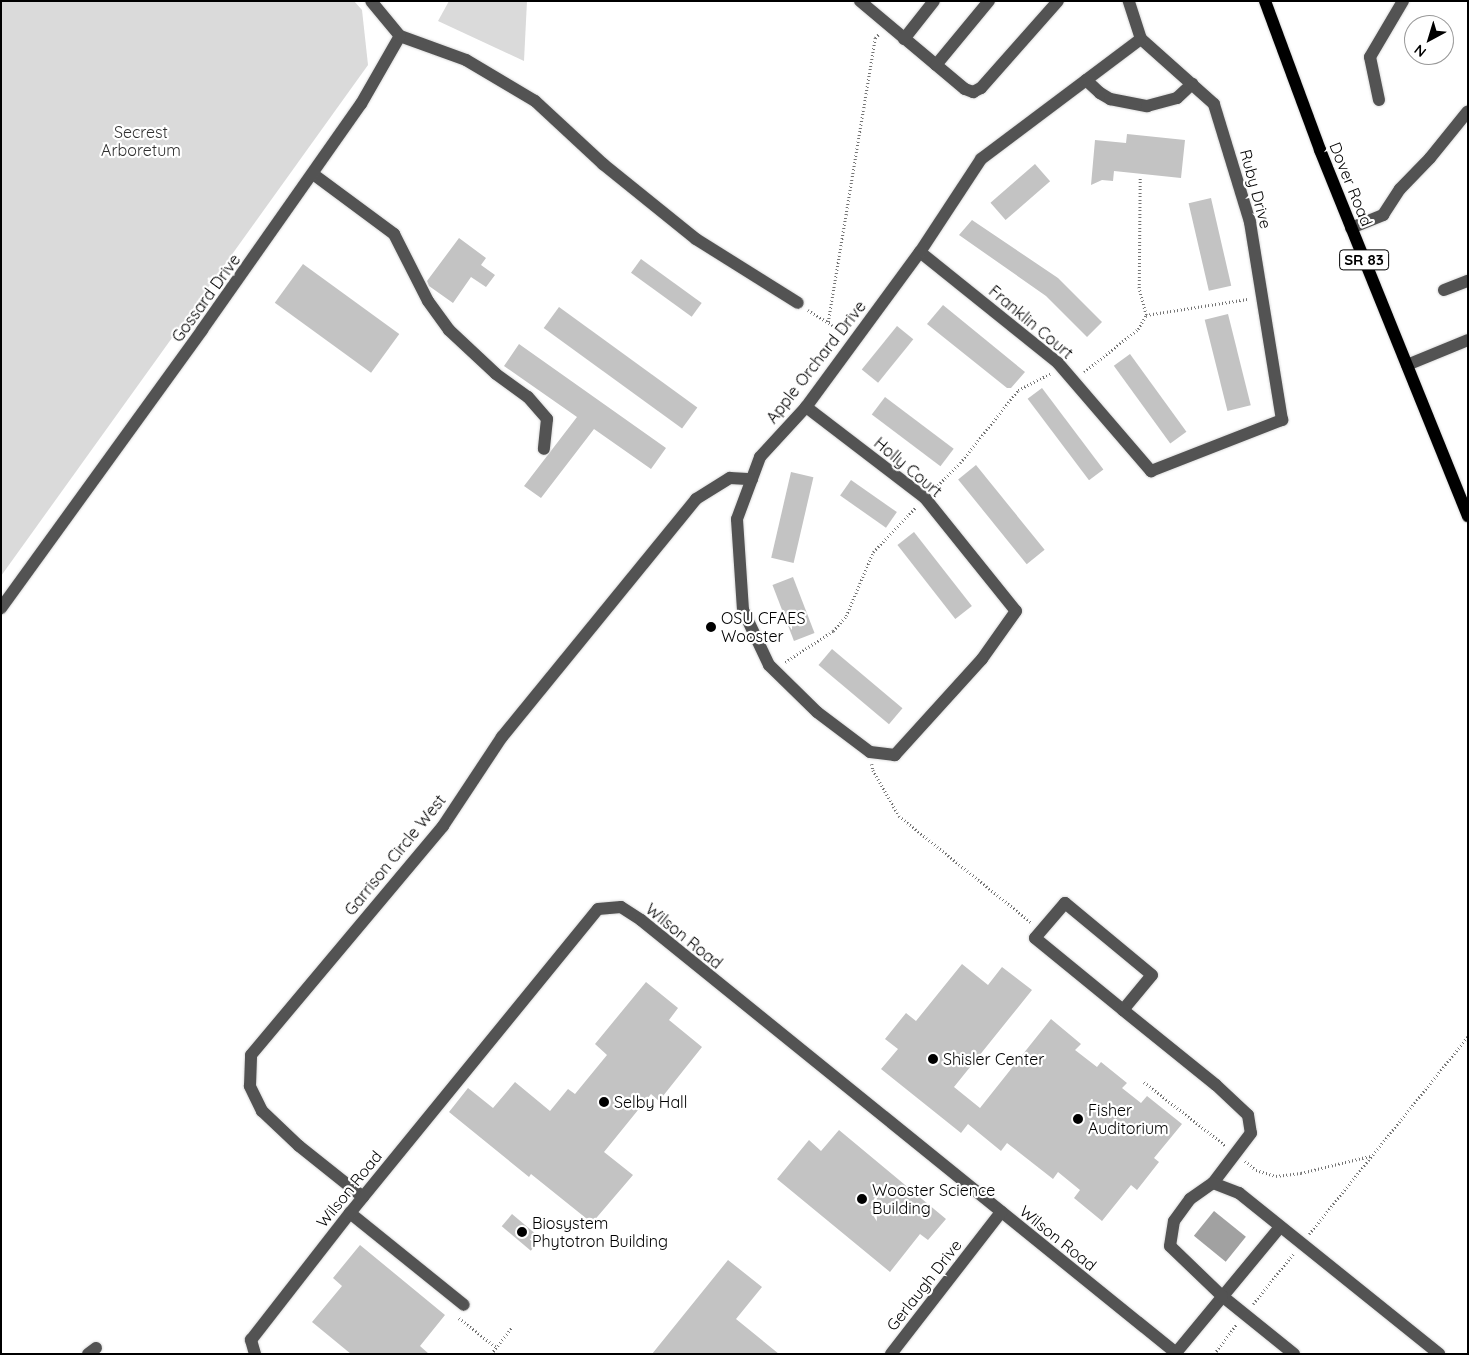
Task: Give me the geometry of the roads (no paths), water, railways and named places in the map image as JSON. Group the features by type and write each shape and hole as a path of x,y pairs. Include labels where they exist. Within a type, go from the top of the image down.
{"main road":[{"name":"Dover Road","path":"1265,1 1351,228 1468,516"}],"street":[{"path":"371,1 400,36 466,60 535,101 603,164 696,239 798,303"},
{"path":"860,1 875,6 887,24 904,39 965,88 973,92 981,88 1058,1"},
{"path":"904,39 934,1"},
{"path":"936,65 989,1"},
{"path":"1129,1 1141,39"},
{"path":"1379,100 1370,57 1402,1"},
{"name":"Gossard Drive","path":"1,608 313,174 361,104 400,36"},
{"name":"Apple Orchard Drive","path":"870,752 817,712 769,665 744,610 737,519 760,457 806,407 920,252 981,159 1141,39"},
{"name":"Ruby Drive","path":"1141,39 1214,104 1250,222 1282,420 1151,471"},
{"path":"1086,80 1100,93 1110,99 1147,106 1176,98 1192,84"},
{"path":"1351,228 1383,215 1400,189 1430,158 1468,111"},
{"path":"313,174 394,234 428,301 449,330 496,374 528,397 547,419 544,450"},
{"name":"Franklin Court","path":"920,252 1063,369 1151,471"},
{"path":"1444,290 1468,281"},
{"path":"1407,365 1468,340"},
{"name":"Holly Court","path":"806,407 925,498 1016,611 982,659 895,755 870,752"},
{"name":"Garrison Circle West","path":"363,1197 299,1146 262,1111 250,1086 251,1055 443,826 502,737 696,499 730,478 752,479"},
{"path":"1123,1010 1152,975 1065,902 1035,938 1123,1010 1216,1086 1248,1115 1251,1133 1213,1183 1190,1199 1174,1221 1170,1246 1222,1296 1294,1354"},
{"name":"Wilson Road","path":"255,1354 251,1340 350,1213 598,909 621,907 641,920 1175,1353"},
{"path":"1213,1183 1238,1193 1439,1354"},
{"name":"Gerlaugh Drive","path":"891,1354 1001,1212"},
{"path":"350,1213 464,1305"},
{"path":"1175,1353 1280,1227"}],"place":[{"name":"OSU CFAES Wooster","path":"711,627"},
{"name":"Shisler Center","path":"933,1059"},
{"name":"Selby Hall","path":"604,1102"},
{"name":"Fisher Auditorium","path":"1078,1119"},
{"name":"Wooster Science Building","path":"862,1199"},
{"name":"Biosystem Phytotron Building","path":"522,1232"}],"park label":[{"name":"Secrest Arboretum","path":"141,141"}]}
